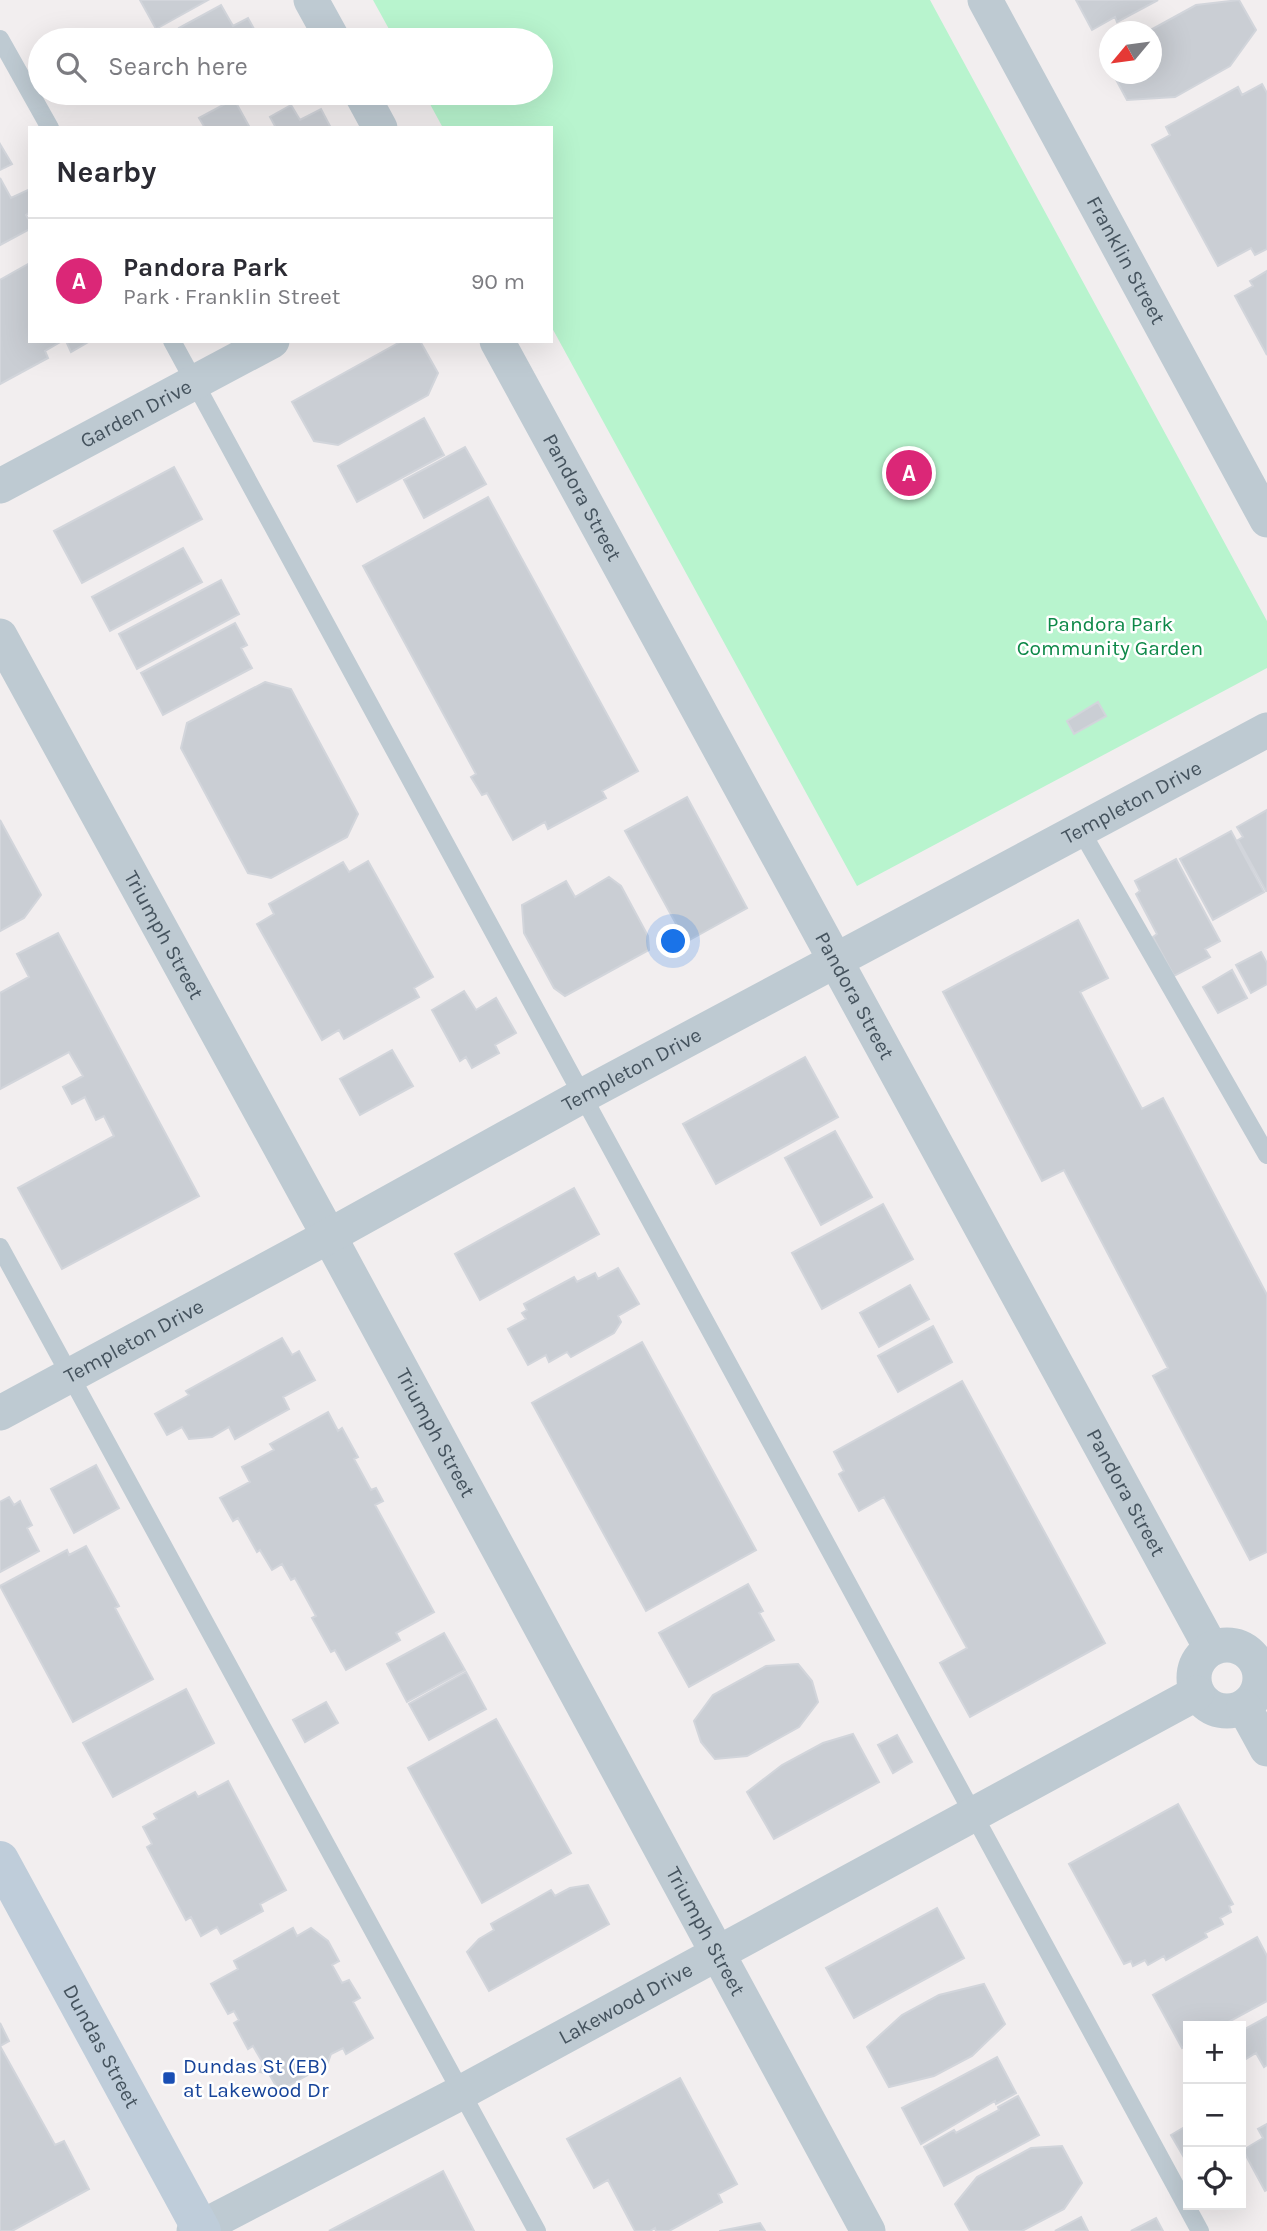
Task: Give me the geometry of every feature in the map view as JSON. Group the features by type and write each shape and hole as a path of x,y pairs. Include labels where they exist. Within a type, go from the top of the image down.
{"main road":[{"name":"Dundas Street","path":"0,1860 199,2230"}],"street":[{"path":"311,0 326,28"},
{"name":"Franklin Street","path":"985,0 1267,520"},
{"path":"368,105 379,126"},
{"name":"Garden Drive","path":"0,486 268,343"},
{"name":"Pandora Street","path":"498,343 1211,1648"},
{"name":"Triumph Street","path":"0,636 330,1236 868,2231"},
{"name":"Templeton Drive","path":"0,1413 330,1236 582,1096 1267,730"},
{"path":"1231,1644 1261,1657 1258,1691 1244,1707 1234,1711 1213,1708 1197,1693 1194,1673 1203,1654 1211,1648 1231,1644"},
{"name":"Lakewood Drive","path":"199,2230 462,2092 1197,1693"},
{"path":"1244,1707 1267,1749"}],"lane":[{"path":"0,39 28,89"},
{"path":"37,105 49,126"},
{"path":"173,343 1200,2231"},
{"path":"1080,829 1267,1156"},
{"path":"0,1247 537,2231"}],"green space":[{"name":"Pandora Park Community Garden","path":"373,0 930,0 1267,621 1267,668 857,886 553,330 553,126 442,126 431,105 553,105 553,28 388,28"}],"building":[{"path":"140,0 208,0 158,28"},
{"path":"1076,0 1158,0 1119,21 1115,17 1108,21 1099,21 1099,26 1092,30"},
{"path":"1239,0 1256,30 1230,66 1175,97 1127,100 1118,84 1162,84 1162,24 1196,5"},
{"path":"221,5 233,26 248,18 253,28 179,28"},
{"path":"1262,84 1267,93 1267,249 1255,255 1251,248 1218,266 1152,145 1170,135 1166,127 1238,87 1242,95"},
{"path":"223,105 237,105 249,126 204,126 199,118"},
{"path":"291,105 300,120 321,109 330,126 275,126 270,117"},
{"path":"0,144 12,164 0,170"},
{"path":"0,178 11,198 28,190 28,230 0,245"},
{"path":"28,264 28,343 59,343 45,351 48,358 0,384 0,280"},
{"path":"1267,271 1267,355 1235,296 1253,286 1250,281"},
{"path":"67,343 87,343 71,352"},
{"path":"398,343 421,343 438,373 428,395 338,445 314,441 292,402"},
{"path":"424,418 444,455 357,502 338,466"},
{"path":"465,447 486,484 424,518 404,480"},
{"path":"174,467 202,519 82,583 54,531"},
{"path":"488,497 638,771 602,791 606,798 548,829 545,822 513,840 487,793 482,795 471,777 476,774 363,566"},
{"path":"183,548 202,582 110,631 92,597"},
{"path":"221,580 239,614 137,669 119,634"},
{"path":"235,623 247,645 241,648 252,668 163,715 141,673"},
{"path":"265,682 291,689 358,814 347,837 271,878 248,873 181,748 187,723"},
{"path":"1098,702 1106,716 1074,734 1067,721"},
{"path":"687,797 747,908 686,942 625,831"},
{"path":"1267,810 1266,891 1238,840 1243,837 1237,827"},
{"path":"0,820 41,895 24,918 0,931"},
{"path":"1231,831 1264,892 1213,920 1180,859"},
{"path":"1176,859 1220,941 1205,949 1210,957 1174,976 1153,937 1157,934 1136,894 1140,891 1135,881"},
{"path":"368,861 433,977 414,988 419,997 344,1039 339,1030 322,1040 257,924 274,914 269,904 343,862 349,872"},
{"path":"609,877 621,886 648,936 649,950 565,996 554,988 524,933 522,905 566,881 575,897"},
{"path":"1078,920 1108,978 1080,992 1142,1109 1163,1098 1267,1295 1267,1552 1250,1560 1153,1376 1168,1368 1064,1170 1042,1181 943,992"},
{"path":"58,933 199,1196 62,1269 18,1188 114,1136 104,1116 96,1120 85,1097 72,1104 63,1087 83,1076 69,1052 0,1089 0,993 29,977 17,954"},
{"path":"1261,952 1267,963 1267,984 1251,993 1236,965"},
{"path":"1232,970 1247,998 1218,1013 1203,987"},
{"path":"464,991 476,1010 496,998 516,1033 495,1045 499,1053 472,1068 466,1057 460,1061 432,1010"},
{"path":"392,1050 413,1086 360,1115 340,1079"},
{"path":"805,1057 838,1117 716,1184 683,1124"},
{"path":"835,1131 872,1197 821,1225 785,1158"},
{"path":"574,1188 599,1234 480,1300 455,1254"},
{"path":"883,1204 913,1259 822,1309 792,1253"},
{"path":"618,1268 639,1304 618,1316 621,1322 614,1333 571,1357 567,1352 549,1362 546,1355 528,1365 508,1329 526,1319 522,1313 527,1310 524,1304 574,1277 577,1282 595,1273 598,1279"},
{"path":"910,1285 929,1319 879,1347 860,1313"},
{"path":"933,1326 952,1362 898,1392 878,1356"},
{"path":"282,1338 292,1355 299,1351 315,1380 283,1397 289,1409 235,1439 229,1427 212,1437 189,1439 182,1427 167,1435 155,1414 189,1395 186,1391"},
{"path":"642,1342 756,1550 646,1611 532,1403"},
{"path":"962,1381 1105,1643 970,1717 940,1663 967,1648 884,1497 859,1511 839,1474 844,1471 834,1452"},
{"path":"328,1412 338,1431 342,1428 358,1457 354,1459 371,1490 376,1488 383,1501 375,1505 434,1612 396,1633 400,1640 346,1670 335,1650 331,1652 312,1618 316,1616 295,1578 291,1580 282,1564 272,1570 260,1550 257,1552 238,1518 233,1521 220,1498 250,1482 242,1467 274,1450 270,1444"},
{"path":"96,1465 119,1508 74,1533 51,1489"},
{"path":"9,1497 14,1505 20,1501 32,1525 27,1528 39,1551 0,1572 0,1502"},
{"path":"86,1546 119,1606 115,1608 153,1679 73,1722 0,1586 67,1550 69,1555"},
{"path":"748,1584 763,1611 759,1613 774,1640 689,1687 659,1633"},
{"path":"444,1633 465,1670 407,1702 387,1664"},
{"path":"798,1664 812,1681 818,1702 799,1727 747,1756 715,1759 701,1742 694,1721 713,1695 766,1666"},
{"path":"466,1672 486,1709 429,1740 409,1704"},
{"path":"186,1689 214,1743 113,1797 83,1743"},
{"path":"326,1702 338,1723 305,1742 293,1720"},
{"path":"496,1719 571,1853 482,1903 408,1768"},
{"path":"853,1734 879,1782 774,1839 747,1792 782,1765 823,1743"},
{"path":"897,1735 912,1762 893,1773 878,1745"},
{"path":"228,1781 286,1890 260,1904 263,1911 221,1934 217,1927 201,1936 191,1917 186,1920 147,1847 152,1844 143,1827 157,1819 154,1814 195,1792 198,1797"},
{"path":"1178,1804 1233,1904 1229,1906 1231,1912 1220,1918 1223,1924 1205,1933 1207,1937 1166,1960 1164,1956 1148,1965 1145,1960 1133,1966 1131,1961 1124,1964 1069,1864"},
{"path":"588,1885 609,1924 489,1991 467,1952 479,1939 494,1930 491,1924 551,1890 555,1896 570,1888"},
{"path":"937,1908 964,1958 854,2018 826,1968"},
{"path":"293,1928 297,1936 311,1928 328,1941 339,1961 332,1965 342,1983 349,1980 360,1998 353,2002 373,2038 346,2054 343,2048 331,2054 327,2065 318,2061 308,2067 311,2073 279,2091 269,2074 260,2072 263,2063 253,2046 248,2049 234,2023 239,2020 234,2011 228,2014 211,1984 238,1969 234,1961"},
{"path":"1257,1937 1267,1956 1267,2001 1230,2021 1183,2021 1182,2048 1153,1995"},
{"path":"984,1984 1005,2024 972,2056 934,2076 889,2087 867,2047 902,2015 939,1995"},
{"path":"1267,2017 1267,2065 1264,2067 1256,2053 1246,2059 1246,2028"},
{"path":"0,2023 9,2041 0,2046"},
{"path":"0,2046 55,2145 64,2141 89,2189 12,2231 0,2231"},
{"path":"997,2057 1016,2093 996,2104 995,2101 921,2144 902,2108"},
{"path":"680,2078 737,2184 718,2194 722,2202 669,2231 656,2231 655,2228 650,2231 635,2231 608,2180 594,2188 567,2139"},
{"path":"1018,2096 1039,2135 944,2186 924,2147 999,2110 998,2107"},
{"path":"1267,2124 1265,2191 1246,2156 1246,2148 1263,2138 1258,2129"},
{"path":"1183,2128 1183,2156 1171,2135"},
{"path":"1062,2146 1082,2183 1064,2209 1022,2231 970,2231 955,2204 977,2177 1031,2148"},
{"path":"443,2171 474,2231 329,2231"},
{"path":"1081,2217 1088,2231 1055,2231"},
{"path":"1156,2218 1163,2231 1131,2231"},
{"path":"760,2223 765,2231 720,2231"}],"place":[{"name":"Pandora Park","path":"909,473"},
{"name":"Dundas St (EB) at Lakewood Dr","path":"169,2078"}]}
